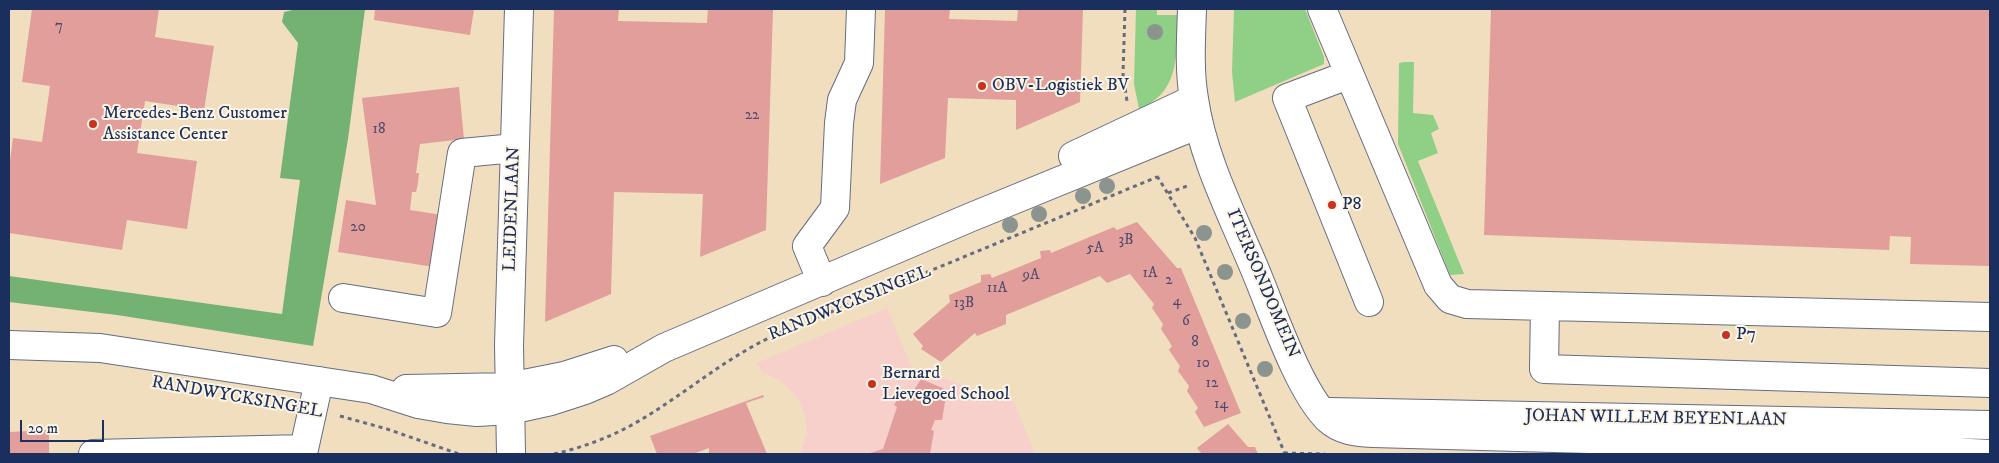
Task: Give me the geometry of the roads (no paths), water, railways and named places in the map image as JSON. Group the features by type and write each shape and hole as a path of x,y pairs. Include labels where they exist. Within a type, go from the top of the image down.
{"street":[{"name":"LEIDENLAAN","path":"511,454 510,399 519,9"},
{"path":"822,282 807,246 835,208 840,115 842,100 859,63 861,9"},
{"name":"ITERSONDOMEIN","path":"1192,9 1191,44 1196,111 1216,175 1270,307 1308,392 1323,412 1335,424 1345,430"},
{"path":"1322,9 1348,75 1438,285 1450,299 1467,304 1990,317"},
{"path":"1348,75 1287,98 1369,302"},
{"name":"RANDWYCKSINGEL","path":"9,345 100,348 371,389 418,404 447,409 478,412 510,399 551,401 606,381 664,348 969,218 1026,179 1049,166 1196,111"},
{"path":"343,298 437,313 462,153 515,148"},
{"path":"1545,306 1544,368 1990,383"},
{"name":"RANDWYCKSINGEL","path":"9,329 62,337 100,348"},
{"path":"93,454 304,449 319,381"},
{"name":"JOHAN WILLEM BEYENLAAN","path":"1323,412 1990,425"},
{"name":"JOHAN WILLEM BEYENLAAN","path":"1345,430 1383,434 1661,448 1817,445 1990,454"}],"place":[{"name":"OBV-Logistiek BV","path":"982,86"},
{"name":"Mercedes-Benz Customer Assistance Center","path":"93,124"},
{"name":"P8","path":"1332,205"},
{"name":"P7","path":"1726,335"},
{"name":"Bernard Lievegoed School","path":"872,384"}]}
